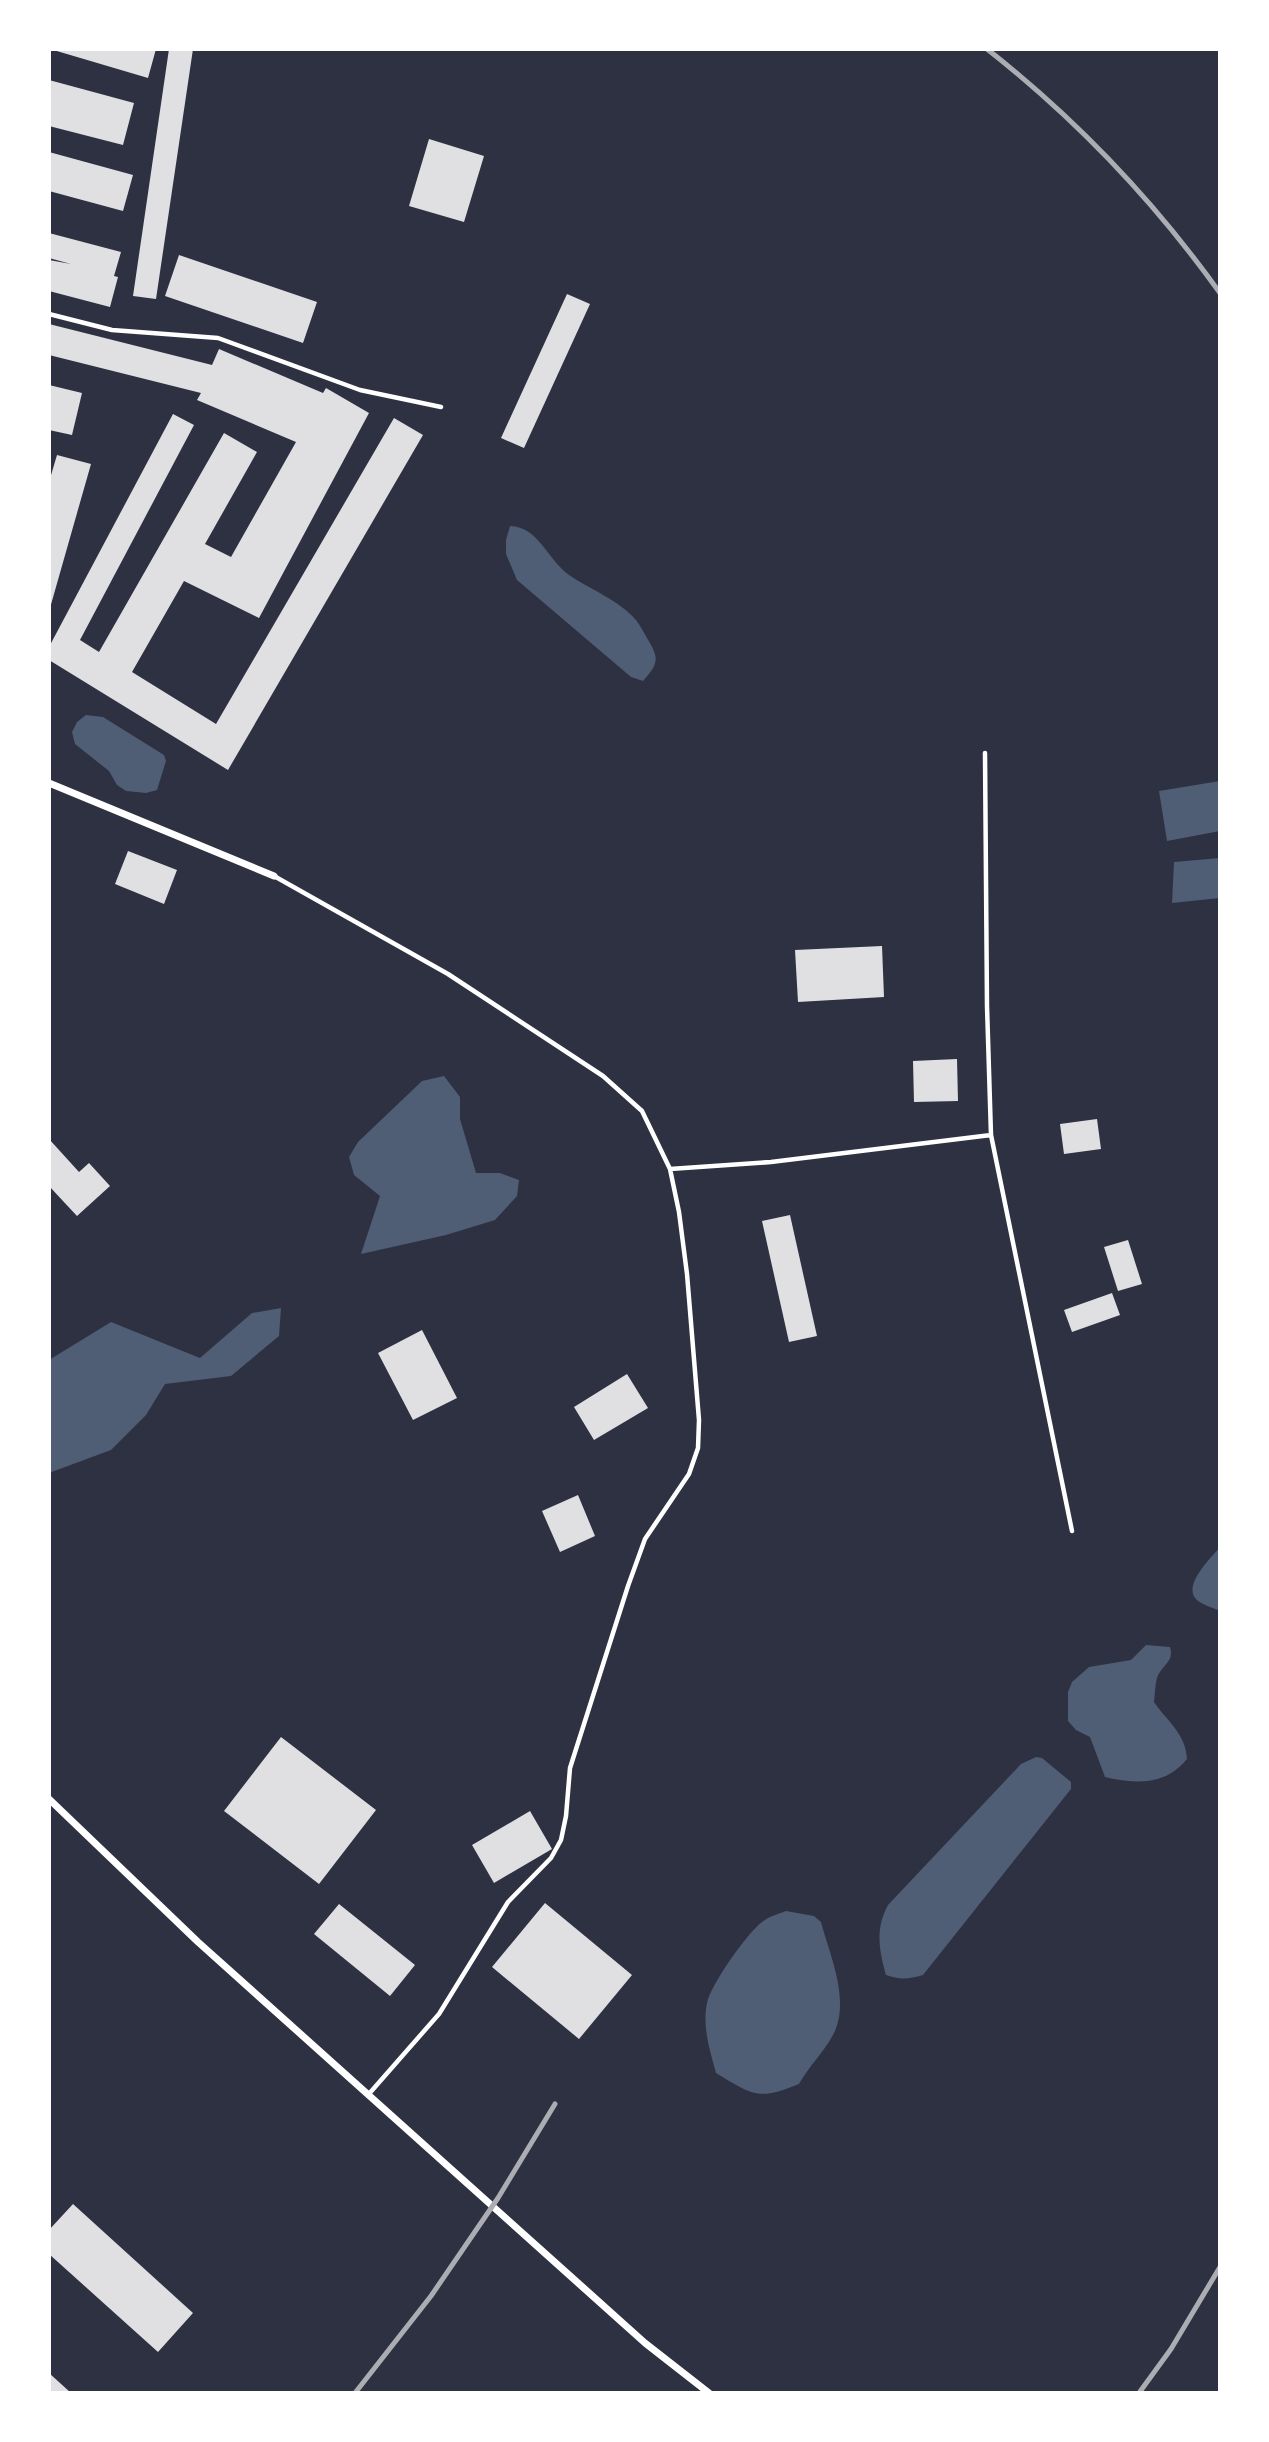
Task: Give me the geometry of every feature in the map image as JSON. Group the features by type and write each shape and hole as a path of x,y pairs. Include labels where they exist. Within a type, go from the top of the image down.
{"street":[{"path":"49,783 274,876"},
{"path":"49,1798 198,1942 645,2343 709,2393"}],"lane":[{"path":"49,314 112,330 218,338 360,390 441,407"},
{"path":"985,753 991,1135 1072,1531"},
{"path":"274,876 448,974 603,1076 642,1111 670,1169 687,1274 699,1420 698,1448 689,1474 645,1539 628,1586 570,1768 561,1840 551,1858 508,1902 439,2014 368,2095"},
{"path":"670,1169 785,1161 991,1135"}],"water":[{"path":"510,526 528,532 569,575 613,601 636,620 656,657 653,668 643,681 631,677 517,580 506,554"},
{"path":"86,715 103,717 164,755 166,761 157,790 146,793 126,791 117,785 109,771 75,744 72,732 77,722"},
{"path":"1220,781 1220,831 1167,841 1159,791"},
{"path":"1220,858 1220,898 1172,903 1174,862"},
{"path":"444,1076 460,1097 460,1119 476,1173 500,1173 519,1180 517,1196 495,1220 446,1235 361,1254 380,1196 354,1175 349,1157 358,1142 422,1081"},
{"path":"281,1308 279,1336 231,1376 165,1384 146,1415 111,1450 49,1473 49,1360 111,1322 200,1358 252,1313"},
{"path":"1220,1547 1220,1611 1198,1601 1193,1595 1193,1588 1204,1565"},
{"path":"1146,1645 1170,1647 1171,1656 1157,1678 1154,1702 1180,1735 1187,1759 1169,1774 1149,1781 1105,1777 1090,1737 1076,1730 1068,1721 1068,1692 1072,1682 1089,1667 1131,1660"},
{"path":"1036,1757 1042,1758 1071,1782 1071,1789 923,1975 896,1978 886,1975 880,1931 888,1905 1021,1764"},
{"path":"786,1911 814,1916 821,1922 837,1978 840,2008 838,2022 833,2035 799,2084 774,2093 756,2093 716,2073 706,2030 707,2003 730,1960 755,1928 764,1920"}],"building":[{"path":"50,49 156,49 148,78"},
{"path":"169,49 193,49 156,299 133,296"},
{"path":"49,80 134,103 123,145 49,126"},
{"path":"429,139 484,156 464,222 409,206"},
{"path":"49,152 133,175 123,211 49,191"},
{"path":"49,233 121,252 114,276 118,277 110,307 49,291 49,260 71,264 49,258"},
{"path":"179,255 317,302 303,343 165,296"},
{"path":"567,294 590,304 524,448 501,438"},
{"path":"49,324 212,365 219,349 323,393 326,388 369,413 259,618 184,581 132,672 216,724 394,418 423,435 228,770 49,660 49,647 173,414 194,425 80,640 99,652 224,433 257,452 205,544 231,557 296,442 197,400 201,393 49,355"},
{"path":"49,385 82,393 72,435 49,430"},
{"path":"57,455 91,464 50,608 49,482"},
{"path":"128,851 177,870 164,904 115,884"},
{"path":"882,946 884,997 798,1002 795,950"},
{"path":"957,1059 958,1101 914,1102 913,1061"},
{"path":"1097,1119 1101,1149 1064,1154 1060,1124"},
{"path":"49,1139 79,1172 89,1163 110,1186 77,1216 49,1186"},
{"path":"790,1215 817,1336 789,1342 762,1221"},
{"path":"1128,1240 1142,1284 1118,1291 1104,1247"},
{"path":"1112,1293 1120,1315 1072,1332 1064,1310"},
{"path":"422,1330 457,1398 413,1420 378,1353"},
{"path":"627,1374 648,1408 594,1440 574,1407"},
{"path":"578,1495 595,1536 560,1552 542,1511"},
{"path":"281,1737 376,1810 319,1884 224,1811"},
{"path":"530,1811 552,1849 494,1883 472,1845"},
{"path":"545,1903 632,1975 579,2039 492,1967"},
{"path":"339,1904 415,1965 390,1996 314,1934"},
{"path":"73,2204 193,2313 158,2352 49,2254 49,2230"},
{"path":"49,2373 71,2393 49,2393"}],"railway":[{"path":"987,49 1052,104 1112,163 1168,226 1220,293"},
{"path":"355,2393 431,2296 498,2198 555,2104"},
{"path":"1139,2393 1171,2349 1220,2267"}]}
